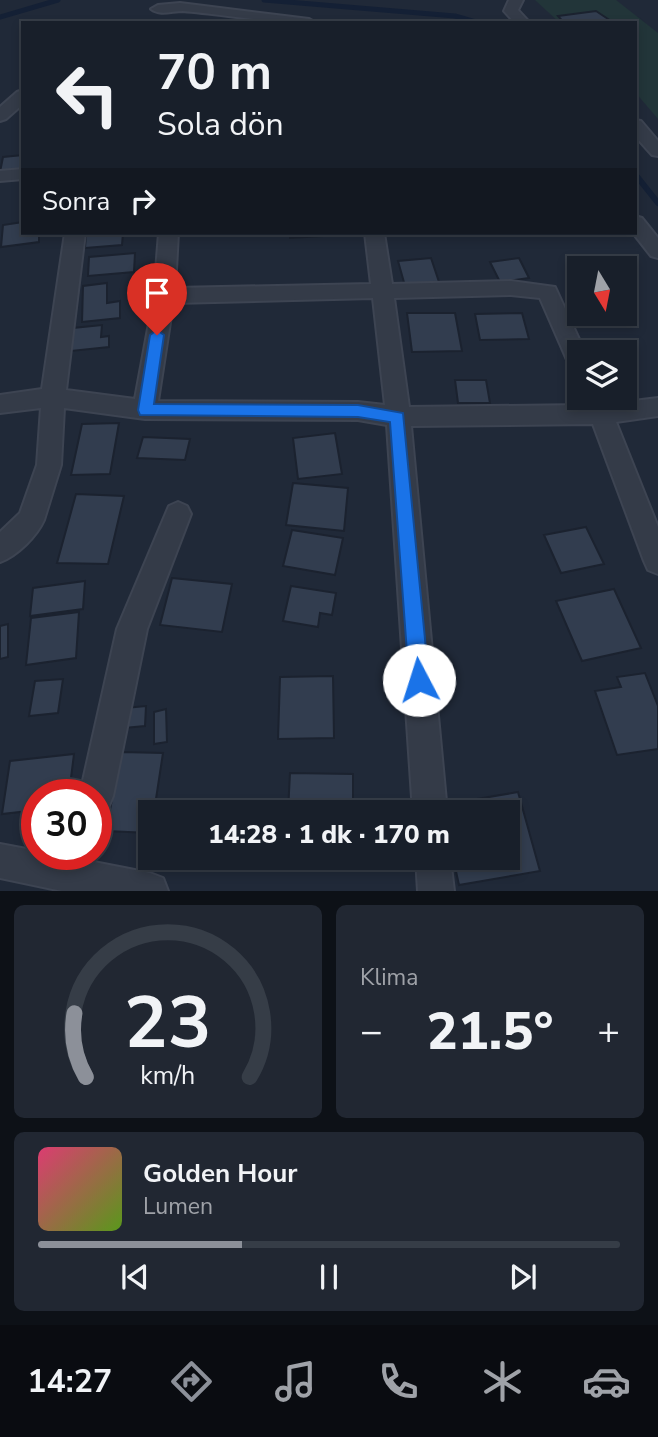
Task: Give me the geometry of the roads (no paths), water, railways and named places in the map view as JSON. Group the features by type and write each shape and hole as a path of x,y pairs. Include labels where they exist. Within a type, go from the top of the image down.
{"street":[{"path":"516,0 511,11 521,21"},
{"path":"157,10 180,7 293,21"},
{"path":"0,116 21,97"},
{"path":"637,127 658,151"},
{"path":"0,176 21,174"},
{"path":"637,225 658,251"},
{"path":"0,550 31,520 48,465 53,397 75,235"},
{"path":"145,410 164,296 168,235"},
{"path":"375,235 398,417 429,800"},
{"path":"164,296 384,289 511,288 548,292 569,340"},
{"path":"0,404 53,397 145,410 358,411 398,417 567,407"},
{"path":"637,406 658,407"},
{"path":"600,410 658,561"},
{"path":"100,779 132,629 178,514"},
{"path":"0,861 21,862"},
{"path":"94,870 150,891"},
{"path":"434,870 436,891"}],"waterway":[{"path":"0,17 58,0"},
{"path":"264,0 455,16 472,21"},
{"path":"637,177 658,203"}]}
